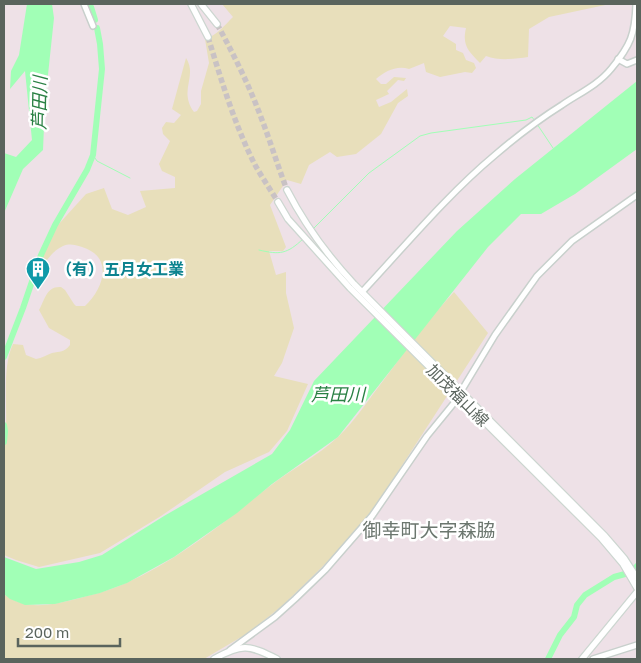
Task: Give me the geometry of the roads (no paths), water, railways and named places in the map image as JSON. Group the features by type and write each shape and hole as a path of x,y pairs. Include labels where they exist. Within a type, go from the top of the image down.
{"main road":[{"path":"191,4 208,36"},
{"path":"201,4 217,24"},
{"name":"加茂福山線","path":"287,190 313,235 332,261 362,292 368,301"},
{"name":"加茂福山線","path":"278,202 288,219 307,242 454,388 601,538 623,564 637,590 582,659"},
{"name":"加茂福山線","path":"459,394 605,536 624,558 637,578"},
{"path":"214,659 228,651 252,647 277,659"}],"street":[{"path":"86,4 93,26"},
{"path":"362,292 468,180 521,134 601,79 627,47 634,32 636,4"},
{"path":"618,59 627,64 637,60"},
{"path":"228,651 255,632 295,599 349,544 372,516 427,436 459,394 495,336 537,276 572,241 637,195"},
{"path":"593,659 637,645"}],"water":[{"name":"芦田川","path":"27,4 52,4 54,18 45,103 43,150 23,169 4,213 4,153 16,157 32,140 25,71 10,89 11,71 19,55"},
{"name":"芦田川","path":"637,81 637,149 575,194 541,214 521,214 488,247 338,437 272,484 237,513 174,557 127,583 100,593 55,604 25,605 10,599 4,594 4,557 36,569 79,562 102,555 164,516 272,454 290,430 314,381 457,231 515,179"}],"waterway":[{"path":"91,7 95,20"},
{"path":"4,357 41,255 55,225 87,170 93,155 102,69 97,28"},
{"path":"313,229 369,173 420,136 526,120 532,117 535,121"},
{"path":"537,124 553,148"},
{"path":"93,155 97,161 130,178"},
{"path":"259,250 283,252 292,248 303,239"},
{"path":"4,425 4,442"},
{"path":"548,659 560,635 574,617 577,605 585,595 614,577 625,574"}],"tunnel":[{"path":"217,24 236,59 252,95 287,190"},
{"path":"208,37 240,132 254,163 278,202"}],"place":[{"name":"（有）五月女工業","path":"38,290"}],"district":[{"name":"御幸町大字森脇","path":"429,530"}]}
